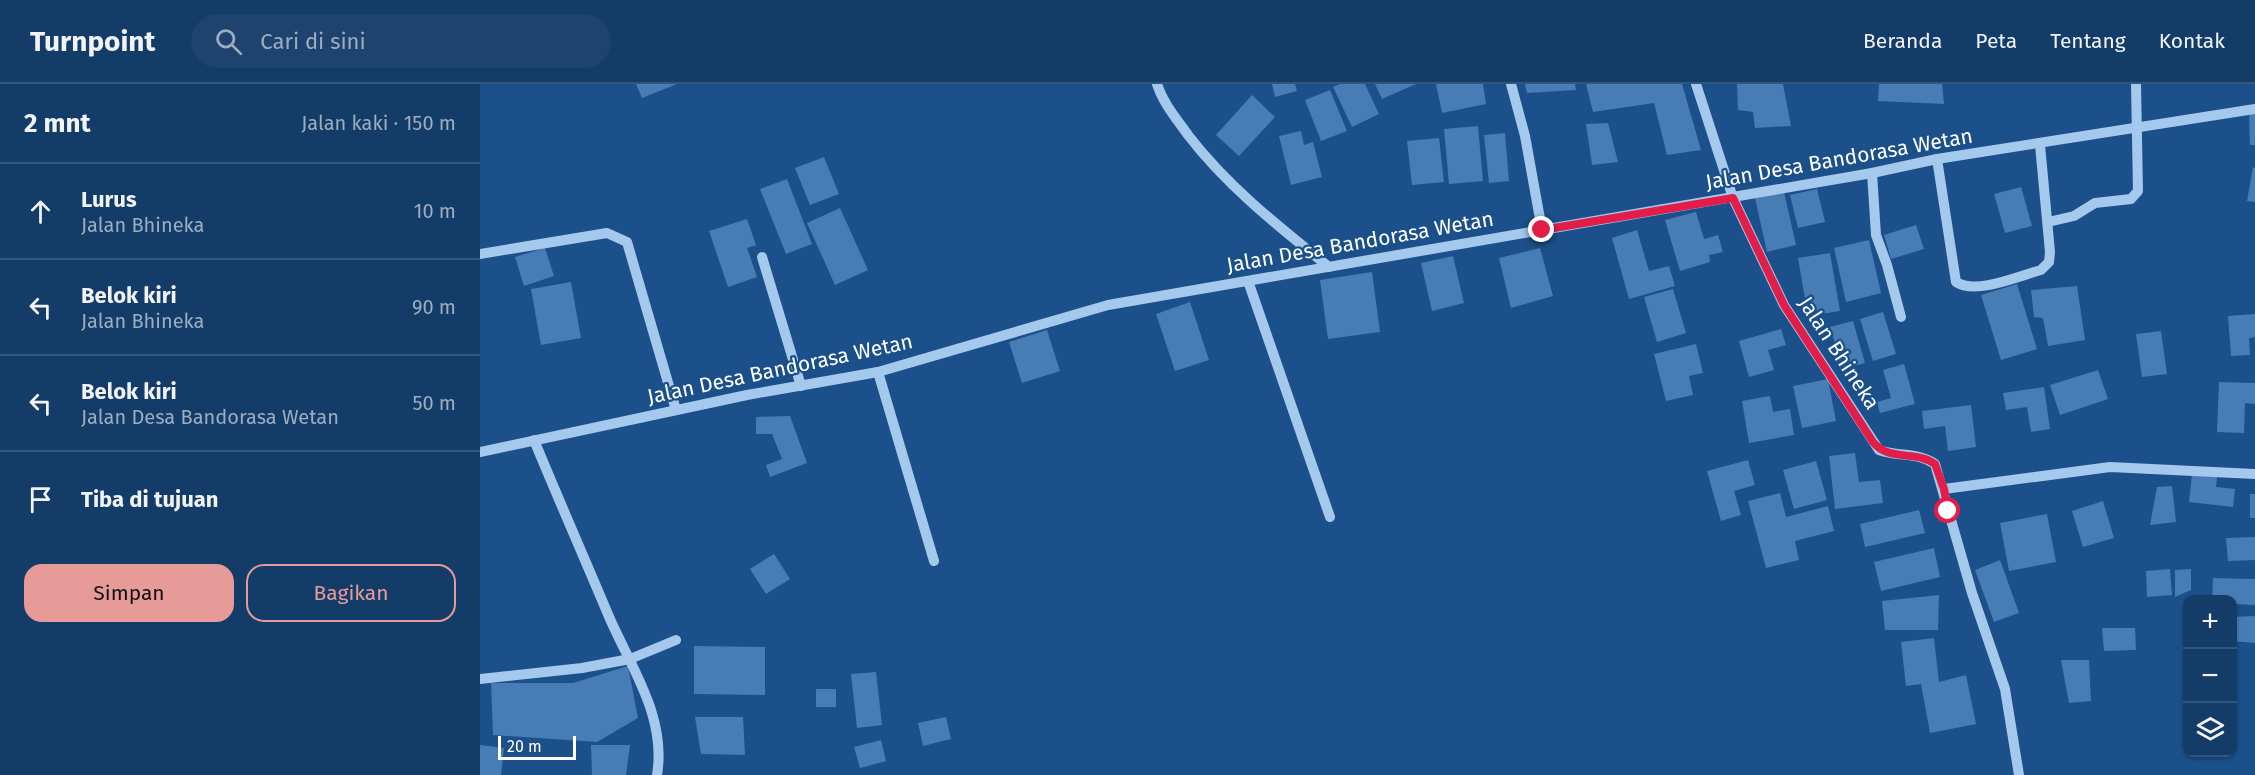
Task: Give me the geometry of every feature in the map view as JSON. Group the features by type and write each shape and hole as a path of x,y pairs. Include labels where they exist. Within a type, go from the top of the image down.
{"street":[{"path":"1157,84 1168,108 1210,163 1254,205 1329,267"},
{"path":"1511,84 1525,136 1542,230"},
{"path":"1696,84 1733,198"},
{"path":"2048,222 2074,216 2095,203 2131,199 2138,191 2136,84"},
{"name":"Jalan Desa Bandorasa Wetan","path":"480,453 676,410 878,372 1108,305 1733,198 1937,159 2255,109"},
{"path":"1937,159 1956,282 1965,288 1977,287 2041,270 2049,262 2048,222 2040,144"},
{"path":"1872,173 1876,235 1901,317"},
{"name":"Jalan Bhineka","path":"1733,198 1784,305 1873,442 1879,450 1891,454 1929,459 1935,464 1944,489"},
{"path":"480,254 607,232 627,242 676,410"},
{"path":"762,257 801,386"},
{"path":"1248,281 1330,517"},
{"path":"878,372 934,561"},
{"path":"534,441 655,721 658,743 657,775"},
{"path":"2019,775 2005,689 1972,593 1944,489 2110,467 2255,474"},
{"path":"480,679 582,668 630,659 676,640"}],"building":[{"path":"636,84 677,84 642,98"},
{"path":"1272,84 1295,84 1297,91 1275,97"},
{"path":"1340,84 1365,84 1379,114 1352,127 1333,87"},
{"path":"1375,84 1416,84 1382,99"},
{"path":"1436,84 1483,84 1486,104 1442,113"},
{"path":"1525,84 1575,84 1576,90 1527,93"},
{"path":"1586,84 1682,84 1701,150 1667,155 1654,103 1593,112"},
{"path":"1737,84 1783,84 1791,126 1755,128 1753,112 1738,110"},
{"path":"1879,84 1942,84 1944,104 1878,101"},
{"path":"1330,90 1347,131 1321,141 1305,100"},
{"path":"1252,95 1275,117 1239,156 1216,135"},
{"path":"2249,114 2255,114 2255,145 2250,145"},
{"path":"1608,123 1618,162 1592,165 1586,124"},
{"path":"1478,126 1483,181 1449,184 1444,129"},
{"path":"1301,131 1304,145 1313,142 1322,177 1291,185 1279,136"},
{"path":"1505,133 1509,181 1489,183 1484,135"},
{"path":"1439,138 1444,182 1412,185 1407,141"},
{"path":"824,157 839,194 810,205 795,168"},
{"path":"2253,167 2255,168 2255,202 2247,201"},
{"path":"787,179 812,244 786,254 760,189"},
{"path":"2021,187 2032,226 2005,233 1994,194"},
{"path":"1817,189 1825,222 1798,228 1790,195"},
{"path":"1784,192 1796,245 1767,252 1755,198"},
{"path":"840,208 868,270 835,285 807,223"},
{"path":"1696,212 1704,239 1718,235 1723,252 1709,255 1710,262 1680,271 1665,220"},
{"path":"747,219 756,245 747,248 757,277 728,287 709,231"},
{"path":"1916,225 1924,249 1891,259 1884,235"},
{"path":"1637,230 1649,271 1669,266 1675,286 1629,299 1612,238"},
{"path":"1869,240 1881,293 1846,302 1834,248"},
{"path":"545,248 554,276 524,286 515,257"},
{"path":"1540,248 1553,296 1511,308 1499,258"},
{"path":"1830,253 1840,311 1808,316 1798,258"},
{"path":"1453,256 1464,303 1432,311 1421,263"},
{"path":"1372,272 1380,332 1328,339 1320,280"},
{"path":"571,282 581,338 541,345 531,289"},
{"path":"2017,284 2037,349 2001,360 1981,295"},
{"path":"2077,286 2085,340 2048,346 2043,318 2034,317 2031,290"},
{"path":"1673,289 1686,333 1657,342 1644,297"},
{"path":"1190,302 1209,360 1175,371 1156,314"},
{"path":"1883,312 1896,354 1873,361 1860,319"},
{"path":"2255,314 2255,337 2249,338 2250,355 2231,356 2228,316"},
{"path":"1853,321 1865,363 1843,369 1830,327"},
{"path":"1781,329 1786,345 1768,350 1774,370 1749,377 1739,341"},
{"path":"1047,330 1060,371 1022,383 1009,342"},
{"path":"2161,331 2167,374 2142,377 2136,334"},
{"path":"1696,344 1703,373 1689,376 1693,395 1666,401 1654,354"},
{"path":"1904,364 1915,404 1880,413 1877,402 1891,398 1883,370"},
{"path":"2098,370 2108,399 2060,415 2050,385"},
{"path":"1828,379 1836,421 1802,428 1793,386"},
{"path":"2219,382 2255,383 2255,404 2245,403 2244,433 2217,432"},
{"path":"2044,387 2050,429 2031,432 2027,407 2006,410 2003,393"},
{"path":"1770,396 1773,412 1790,409 1794,435 1749,443 1742,401"},
{"path":"1971,405 1976,447 1948,451 1945,426 1924,429 1922,411"},
{"path":"790,416 807,463 770,477 766,465 782,459 772,434 756,434 756,417"},
{"path":"1855,453 1859,482 1880,480 1883,503 1835,509 1829,456"},
{"path":"1748,460 1755,485 1734,491 1741,515 1721,521 1707,471"},
{"path":"1816,461 1827,500 1794,509 1783,470"},
{"path":"2192,474 2217,477 2216,487 2235,489 2233,507 2189,502"},
{"path":"2172,486 2176,522 2150,525 2157,487"},
{"path":"1780,493 1786,517 1828,506 1834,531 1795,541 1799,560 1766,568 1748,501"},
{"path":"2250,494 2255,494 2255,518 2250,518"},
{"path":"2103,501 2114,538 2083,547 2072,511"},
{"path":"1919,510 1925,533 1865,547 1860,524"},
{"path":"2047,514 2056,562 2009,571 2000,523"},
{"path":"2255,537 2255,560 2228,561 2226,538"},
{"path":"1934,548 1940,577 1881,591 1874,562"},
{"path":"774,554 790,579 766,594 750,569"},
{"path":"2000,560 2019,613 1994,622 1975,570"},
{"path":"2170,569 2172,595 2147,597 2146,571"},
{"path":"2191,569 2191,590 2175,597 2175,570"},
{"path":"2213,578 2255,579 2255,605 2237,604 2237,595 2212,595"},
{"path":"1939,595 1938,630 1885,630 1882,601"},
{"path":"2255,616 2255,643 2237,641 2237,617"},
{"path":"2102,628 2135,628 2136,650 2104,651"},
{"path":"1934,638 1939,682 1966,675 1976,724 1930,733 1921,684 1906,686 1901,642"},
{"path":"694,646 765,647 765,695 694,694"},
{"path":"2061,660 2089,660 2091,701 2069,703"},
{"path":"628,666 638,718 597,742 493,735 491,683 573,683"},
{"path":"876,672 882,725 857,728 851,674"},
{"path":"816,689 836,689 836,707 816,707"},
{"path":"695,717 743,717 745,755 701,754"},
{"path":"946,717 951,739 923,746 918,723"},
{"path":"881,740 886,761 860,768 854,747"},
{"path":"480,745 504,748 501,775 480,775"},
{"path":"591,745 630,745 626,775 592,775"}],"route":[{"path":"1542,230 1733,198 1784,305 1873,442 1879,450 1891,454 1923,457 1935,464 1944,489 1948,511"}]}
